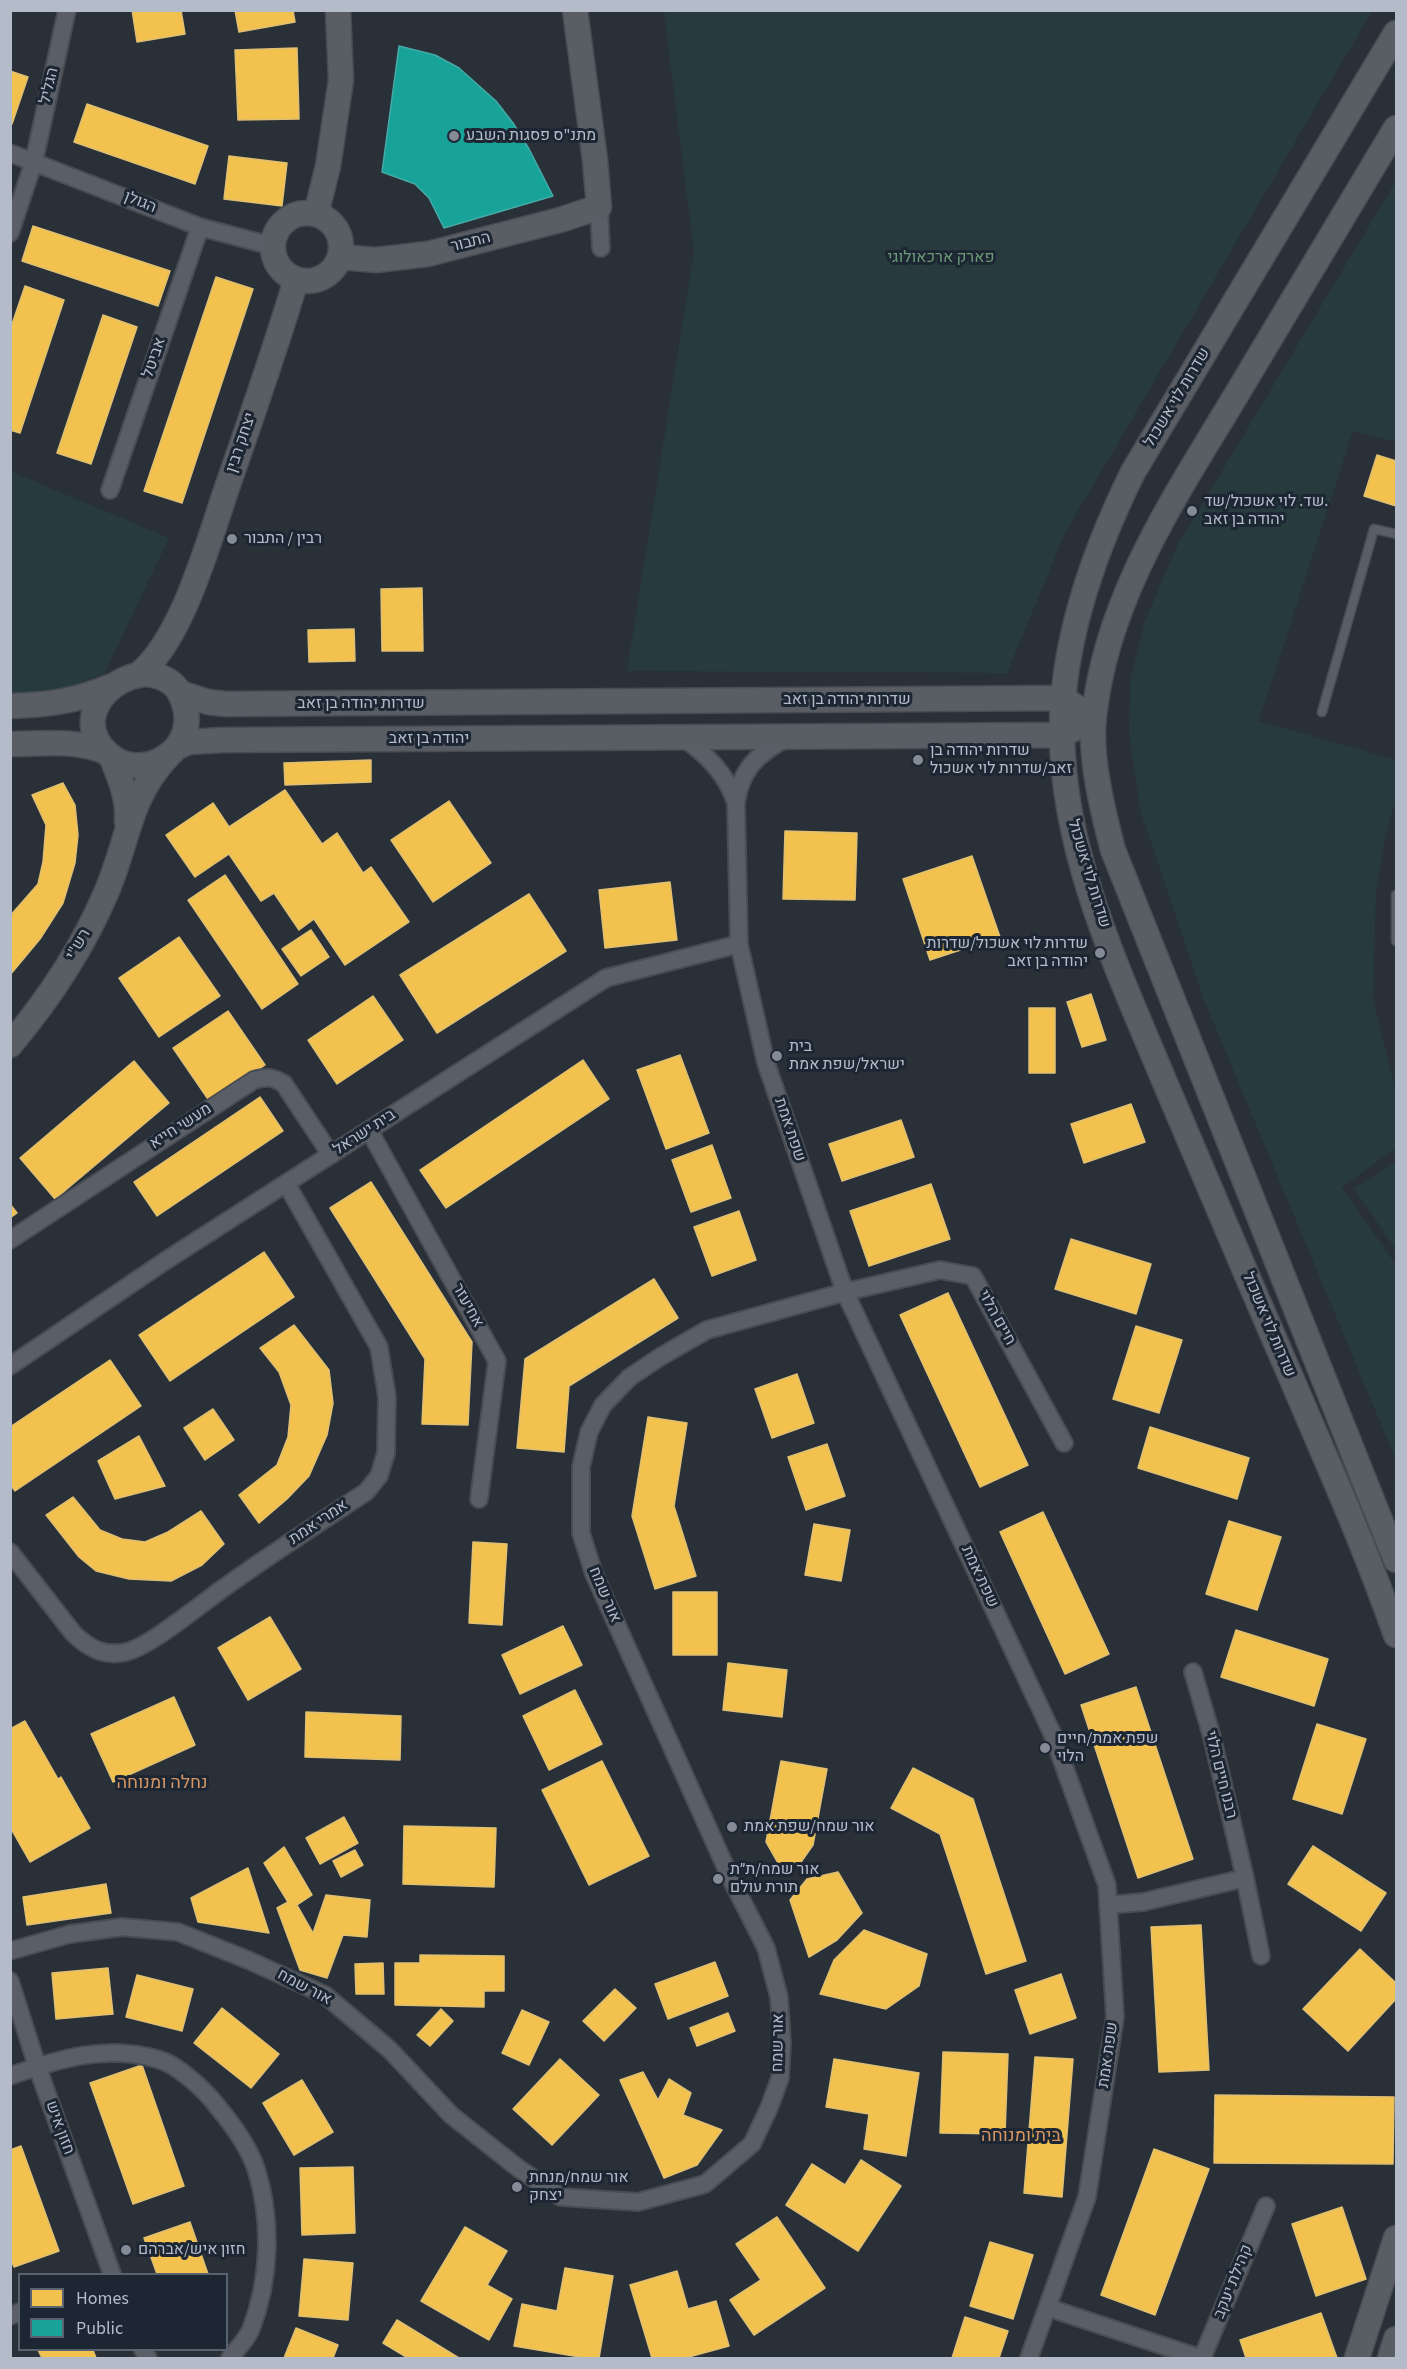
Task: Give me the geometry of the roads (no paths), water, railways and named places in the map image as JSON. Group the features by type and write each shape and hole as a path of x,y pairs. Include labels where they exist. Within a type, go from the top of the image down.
{"main road":[{"path":"316,214 328,166 340,80 338,10"},
{"path":"575,10 599,207"},
{"name":"שדרות לוי אשכול","path":"1396,33 1133,472 1104,533 1079,612 1063,698 1062,735 1070,812 1080,859 1103,927 1213,1198 1372,1565 1396,1635"},
{"name":"שדרות לוי אשכול","path":"1396,128 1139,561 1118,611 1108,644 1093,719 1096,769 1113,850 1396,1560"},
{"name":"התבור","path":"340,257 376,260 428,254 560,220 599,207"},
{"path":"307,212 316,214 329,221 338,231 341,244 340,257 335,267 318,279 296,280 281,270 273,255 272,246 277,229 290,217 307,212"},
{"name":"יצחק רבין","path":"177,689 175,647 185,604 277,342 296,280"},
{"name":"יצחק רבין","path":"138,675 155,659 185,604"},
{"path":"10,744 90,745 123,763 144,765 172,751 187,731 188,722 177,689 156,676 138,675 120,680 112,686 98,701 94,719 98,738 109,754"},
{"path":"10,706 61,703 84,698 112,686"},
{"name":"שדרות יהודה בן זאב","path":"177,689 208,702 226,704 1063,698"},
{"path":"682,737 1062,735 1093,719 1063,698"},
{"name":"יהודה בן זאב","path":"172,751 189,742 224,740 682,737"},
{"name":"רש\"י","path":"14,1035 58,980 88,929 106,893 143,786 172,751"},
{"name":"רש\"י","path":"109,754 119,774 128,810 125,834"},
{"path":"1357,2358 1396,2238"},
{"path":"1390,2358 1396,2339"}],"street":[{"name":"הגליל","path":"10,233 34,161 67,10"},
{"name":"הגולן","path":"10,153 200,227 272,246"},
{"path":"599,207 601,248"},
{"name":"אביטל","path":"110,490 200,227"},
{"name":"שפת אמת","path":"682,737 714,764 723,776 736,804"},
{"name":"שפת אמת","path":"791,737 768,748 755,759 744,773 738,788 736,804 739,944 766,1063 845,1292 1052,1733 1107,1885 1115,2018 1087,2197 1029,2358"},
{"name":"בית ישראל","path":"10,1366 165,1261 606,978 739,944"},
{"name":"מעשי חייא","path":"10,1240 254,1080 266,1076 274,1077 284,1084 331,1155"},
{"name":"אחיעזר","path":"369,1130 497,1361 479,1499"},
{"name":"אמרי אמת","path":"10,1552 84,1645 99,1652 127,1652 146,1643 241,1575 366,1492 379,1476 386,1452 387,1397 379,1347 286,1183"},
{"name":"חיים הלוי","path":"845,1292 940,1270 973,1276 1064,1443"},
{"name":"אור שמח","path":"10,1951 69,1934 122,1927 178,1932 248,1960 325,1995 390,2050 450,2115 518,2168 561,2197 638,2202 705,2184 752,2144 769,2108 780,2079 782,2043 779,1997 766,1948 731,1879 594,1574 581,1533 581,1467 589,1432 603,1405 630,1377 660,1357 707,1330 845,1292"},
{"name":"רבנו חיים הלוי","path":"1193,1672 1212,1737 1261,1956"},
{"path":"1108,1905 1143,1902 1245,1878"},
{"name":"חזון איש","path":"10,1981 37,2066 112,2273"},
{"path":"10,2076 37,2066 91,2053 133,2054 160,2059 202,2088 233,2125 256,2170 267,2218 264,2278 250,2330 230,2358"},
{"name":"קהילת יעקב","path":"1201,2358 1266,2206"},
{"path":"1048,2308 1201,2358"}],"lane":[{"path":"1322,712 1374,529 1396,534"},
{"path":"1396,895 1396,940"}],"place":[{"name":"מתנ\"ס פסגות השבע","path":"454,136"},
{"name":"שד. לוי אשכול/שד. יהודה בן זאב","path":"1192,511"},
{"name":"רבין / התבור","path":"232,539"},
{"name":"שדרות יהודה בן זאב/שדרות לוי אשכול","path":"918,760"},
{"name":"שדרות לוי אשכול/שדרות יהודה בן זאב","path":"1100,953"},
{"name":"בית ישראל/שפת אמת","path":"777,1056"},
{"name":"שפת אמת/חיים הלוי","path":"1045,1748"},
{"name":"אור שמח/שפת אמת","path":"732,1827"},
{"name":"אור שמח/ת״ת תורת עולם","path":"718,1879"},
{"name":"אור שמח/מנחת יצחק","path":"517,2187"},
{"name":"חזון איש/אברהם","path":"126,2250"}],"district":[{"name":"נחלה ומנוחה","path":"162,1784"},
{"name":"בית ומנוחה","path":"1021,2137"}],"park label":[{"name":"פארק ארכאולוגי","path":"941,258"}]}
